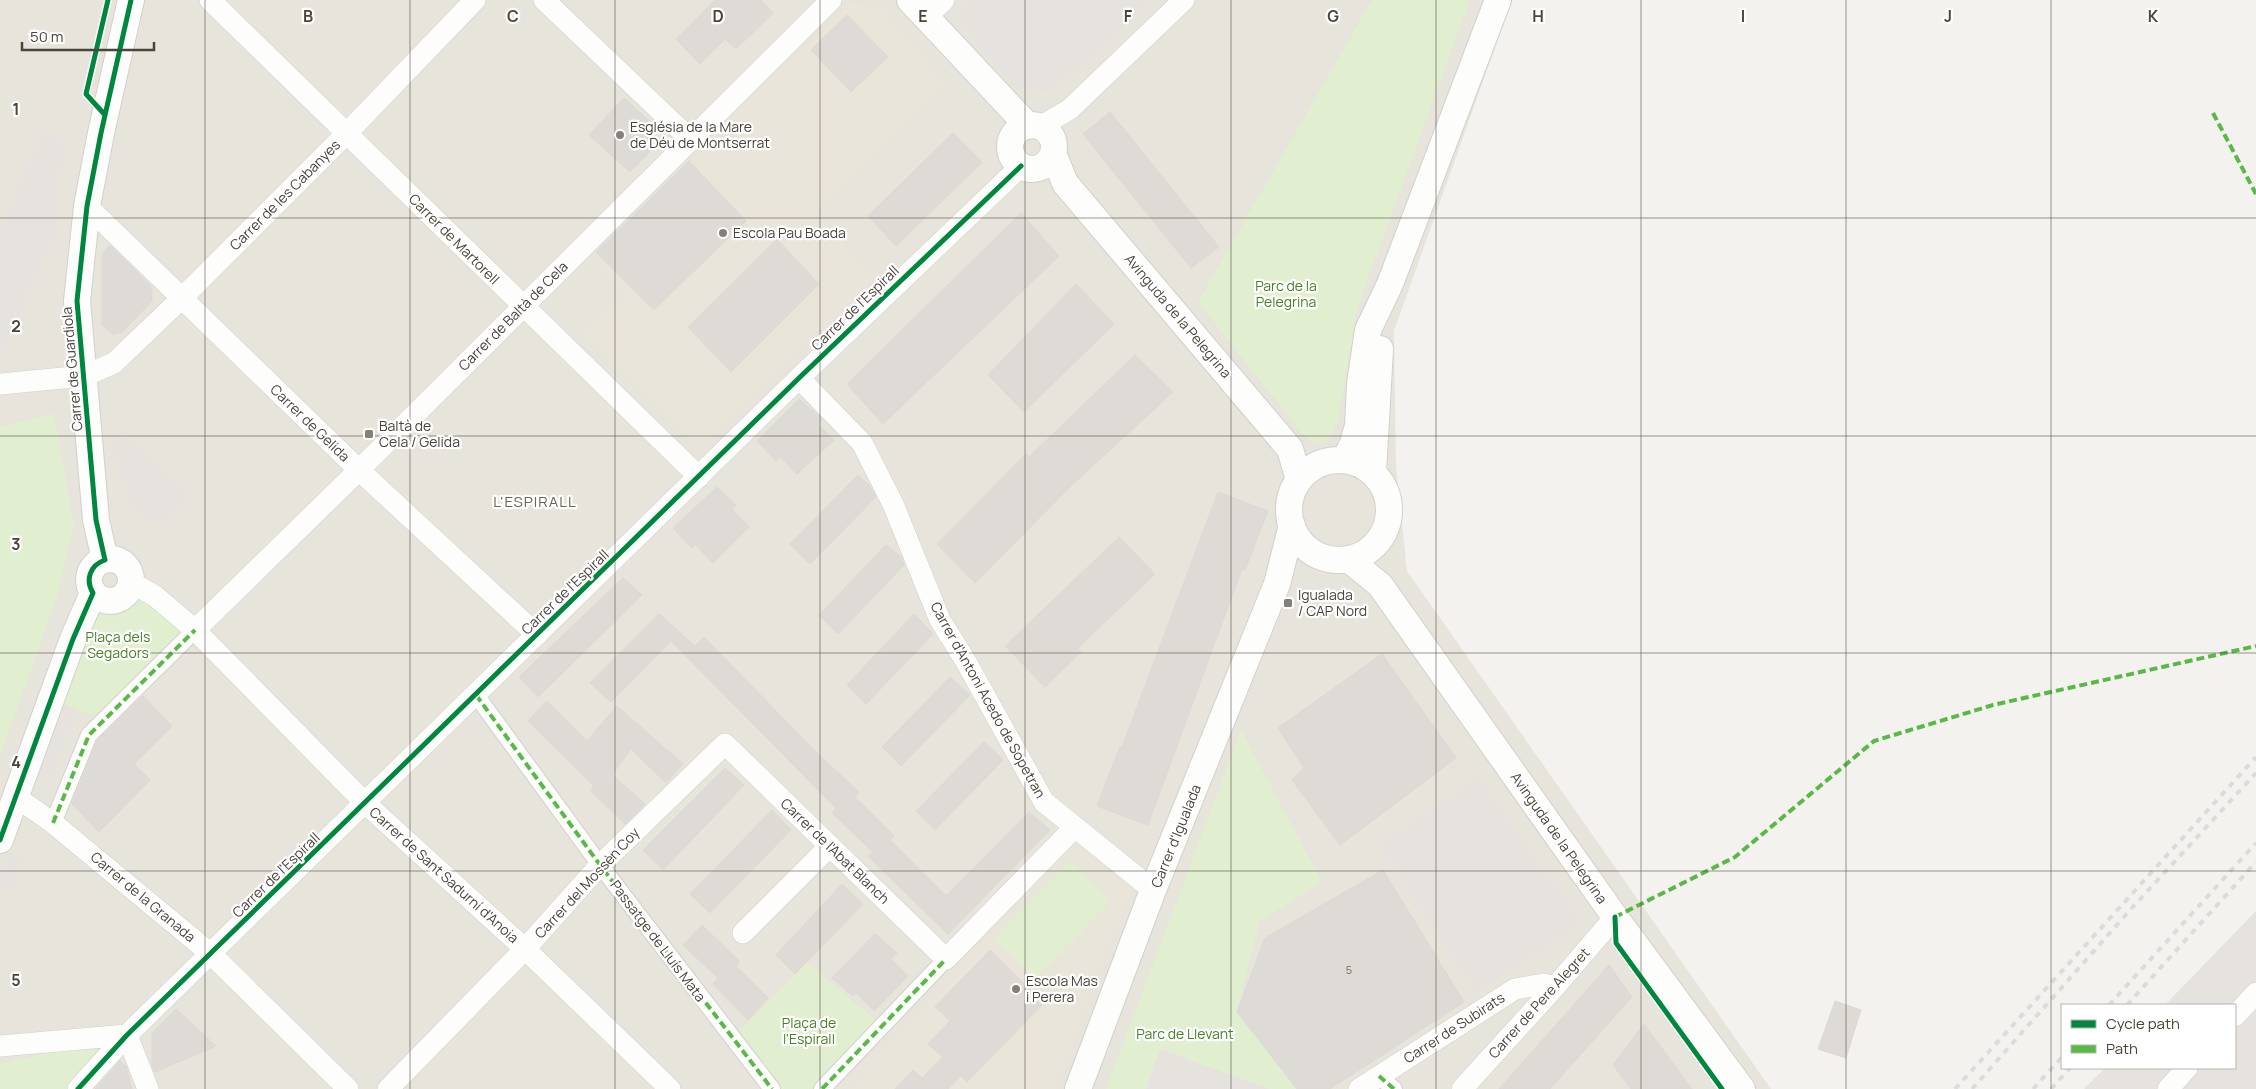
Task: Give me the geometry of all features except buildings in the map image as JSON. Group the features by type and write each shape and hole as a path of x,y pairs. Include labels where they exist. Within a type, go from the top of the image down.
{"street":[{"name":"Carrer de Guardiola","path":"105,560 96,520 77,301 87,206 101,133 131,0"},
{"name":"Carrer de Martorell","path":"210,0 699,477"},
{"name":"Carrer de les Cabanyes","path":"0,384 84,376 114,363 182,298 347,133 475,0"},
{"path":"544,0 691,140"},
{"name":"Carrer de Baltà de Cela","path":"195,630 359,470 831,0"},
{"name":"Carrer de l'Espirall","path":"78,1089 127,1035 699,477 1070,109 1184,0"},
{"path":"1390,284 1381,335 1373,473 1383,486 1388,501 1389,517 1384,532 1374,545 1361,555 1348,559 1320,556 1308,549 1298,538 1292,525 1289,510 1292,494 1299,480 1309,470 1334,461 1354,443 1358,426 1360,384 1368,330 1390,284 1498,0"},
{"path":"926,6 1035,145"},
{"name":"Avinguda de la Pelegrina","path":"1035,145 1290,450 1299,480"},
{"name":"Carrer de Gelida","path":"87,206 359,470 537,635"},
{"name":"Carrer d'Antoni Acedo de Sopetran","path":"799,378 862,442 893,504 940,620 965,660 1044,802 1153,890"},
{"name":"Avinguda de la Pelegrina","path":"1290,450 1334,461 1360,464 1373,473"},
{"name":"Carrer d'Igualada","path":"1078,1089 1153,890 1277,584 1292,525"},
{"name":"Avinguda de la Pelegrina","path":"1374,545 1380,585"},
{"name":"Carrer d'Igualada","path":"1277,584 1308,549"},
{"path":"111,559 123,564 128,570 130,582 124,595 112,601 105,600 93,593 89,582 94,565 111,559"},
{"name":"Avinguda de la Pelegrina","path":"1348,559 1380,585 1615,917 1742,1089"},
{"name":"Carrer de Sant Sadurní d'Anoia","path":"130,582 155,596 195,630 365,803 525,949 670,1089"},
{"path":"0,840 73,639 93,593"},
{"path":"46,818 89,735 195,630"},
{"name":"Passatge de Lluís Mata","path":"476,695 600,865 772,1089"},
{"name":"Carrer del Mossèn Coy","path":"388,1089 525,949 600,865 725,744"},
{"name":"Carrer de l'Abat Blanch","path":"725,744 946,959"},
{"name":"Carrer de la Granada","path":"16,797 46,818 211,954 348,1089"},
{"path":"822,1089 1075,827"},
{"path":"743,933 830,846"},
{"name":"Carrer de Pere Alegret","path":"1462,1089 1554,988 1615,917"},
{"name":"Carrer de Subirats","path":"1359,1089 1387,1082 1514,989 1544,984 1554,988"},
{"path":"2236,1015 2256,993"},
{"path":"0,1046 127,1035 148,1089"},
{"path":"2168,1089 2187,1069"}],"shaded area":[{"path":"0,0 1512,0 1394,331 1396,467 1407,571 1771,1089 0,1089"},
{"path":"966,0 1150,0 1053,92 1016,89 952,14"},
{"name":"Escola Pau Boada","path":"849,3 881,7 946,85 813,214 874,277 709,438 691,439 581,334 626,296 593,256"},
{"path":"42,132 71,146 54,186 57,230 0,359 0,229"},
{"path":"122,431 190,497 159,523 133,513 113,455 112,438"},
{"path":"63,704 76,709 52,781 37,774"},
{"path":"1478,776 1583,923 1477,993 1378,846"},
{"name":"Escola Mas i Perera","path":"1072,844 1131,889 1054,1089 848,1089"},
{"path":"7,851 24,856 11,892 0,888 0,872"},
{"path":"2256,911 2256,1089 2084,1089 2104,1069 2236,1069 2236,1004 2166,1004"},
{"path":"1160,1049 1270,1089 1146,1089"}],"green space":[{"name":"Parc de la Pelegrina","path":"1372,0 1470,0 1363,292 1355,320 1338,420 1329,439 1315,444 1301,432 1198,302"},
{"path":"54,414 74,526 56,600 0,756 0,427"},
{"name":"Plaça dels Segadors","path":"142,594 185,629 94,717 63,704 86,624 105,608 120,608"},
{"name":"Parc de Llevant","path":"1241,730 1322,882 1260,921 1237,1011 1297,1089 1106,1089"},
{"path":"1070,861 1111,902 1035,979 994,938"},
{"name":"Plaça de l'Espirall","path":"807,962 882,1026 822,1089 772,1089 732,1039"},
{"path":"83,1044 93,1046 95,1056 67,1089 0,1089 0,1064"}],"railway":[{"path":"1955,1089 2256,757"},
{"path":"1972,1089 2131,909 2256,773"},
{"path":"2110,1004 2256,843"},
{"path":"2128,1004 2256,862"},
{"path":"2033,1089 2061,1058"},
{"path":"2051,1089 2069,1069"}],"marked path":[{"path":"2213,113 2256,194"},
{"path":"53,823 89,735 195,630"},
{"path":"1615,917 1735,857 1874,741 1993,705 2256,646"},
{"path":"476,695 600,865 772,1089"},
{"path":"822,1089 946,959"},
{"path":"1379,1076 1394,1089"}],"cycle path":[{"path":"105,115 86,94 108,0"},
{"path":"0,840 73,639 93,593 89,583 90,574 96,565 105,560 96,520 77,301 87,206 101,133 131,0"},
{"path":"78,1089 127,1035 799,378 1021,166"},
{"path":"1615,917 1616,943 1722,1089"}],"place":[{"name":"Església de la Mare de Déu de Montserrat","path":"620,135"},
{"name":"Escola Pau Boada","path":"723,233"},
{"name":"Baltà de Cela / Gelida","path":"369,434"},
{"name":"Igualada / CAP Nord","path":"1288,603"},
{"name":"Escola Mas i Perera","path":"1016,989"}],"district":[{"name":"L'ESPIRALL","path":"535,502"}]}
